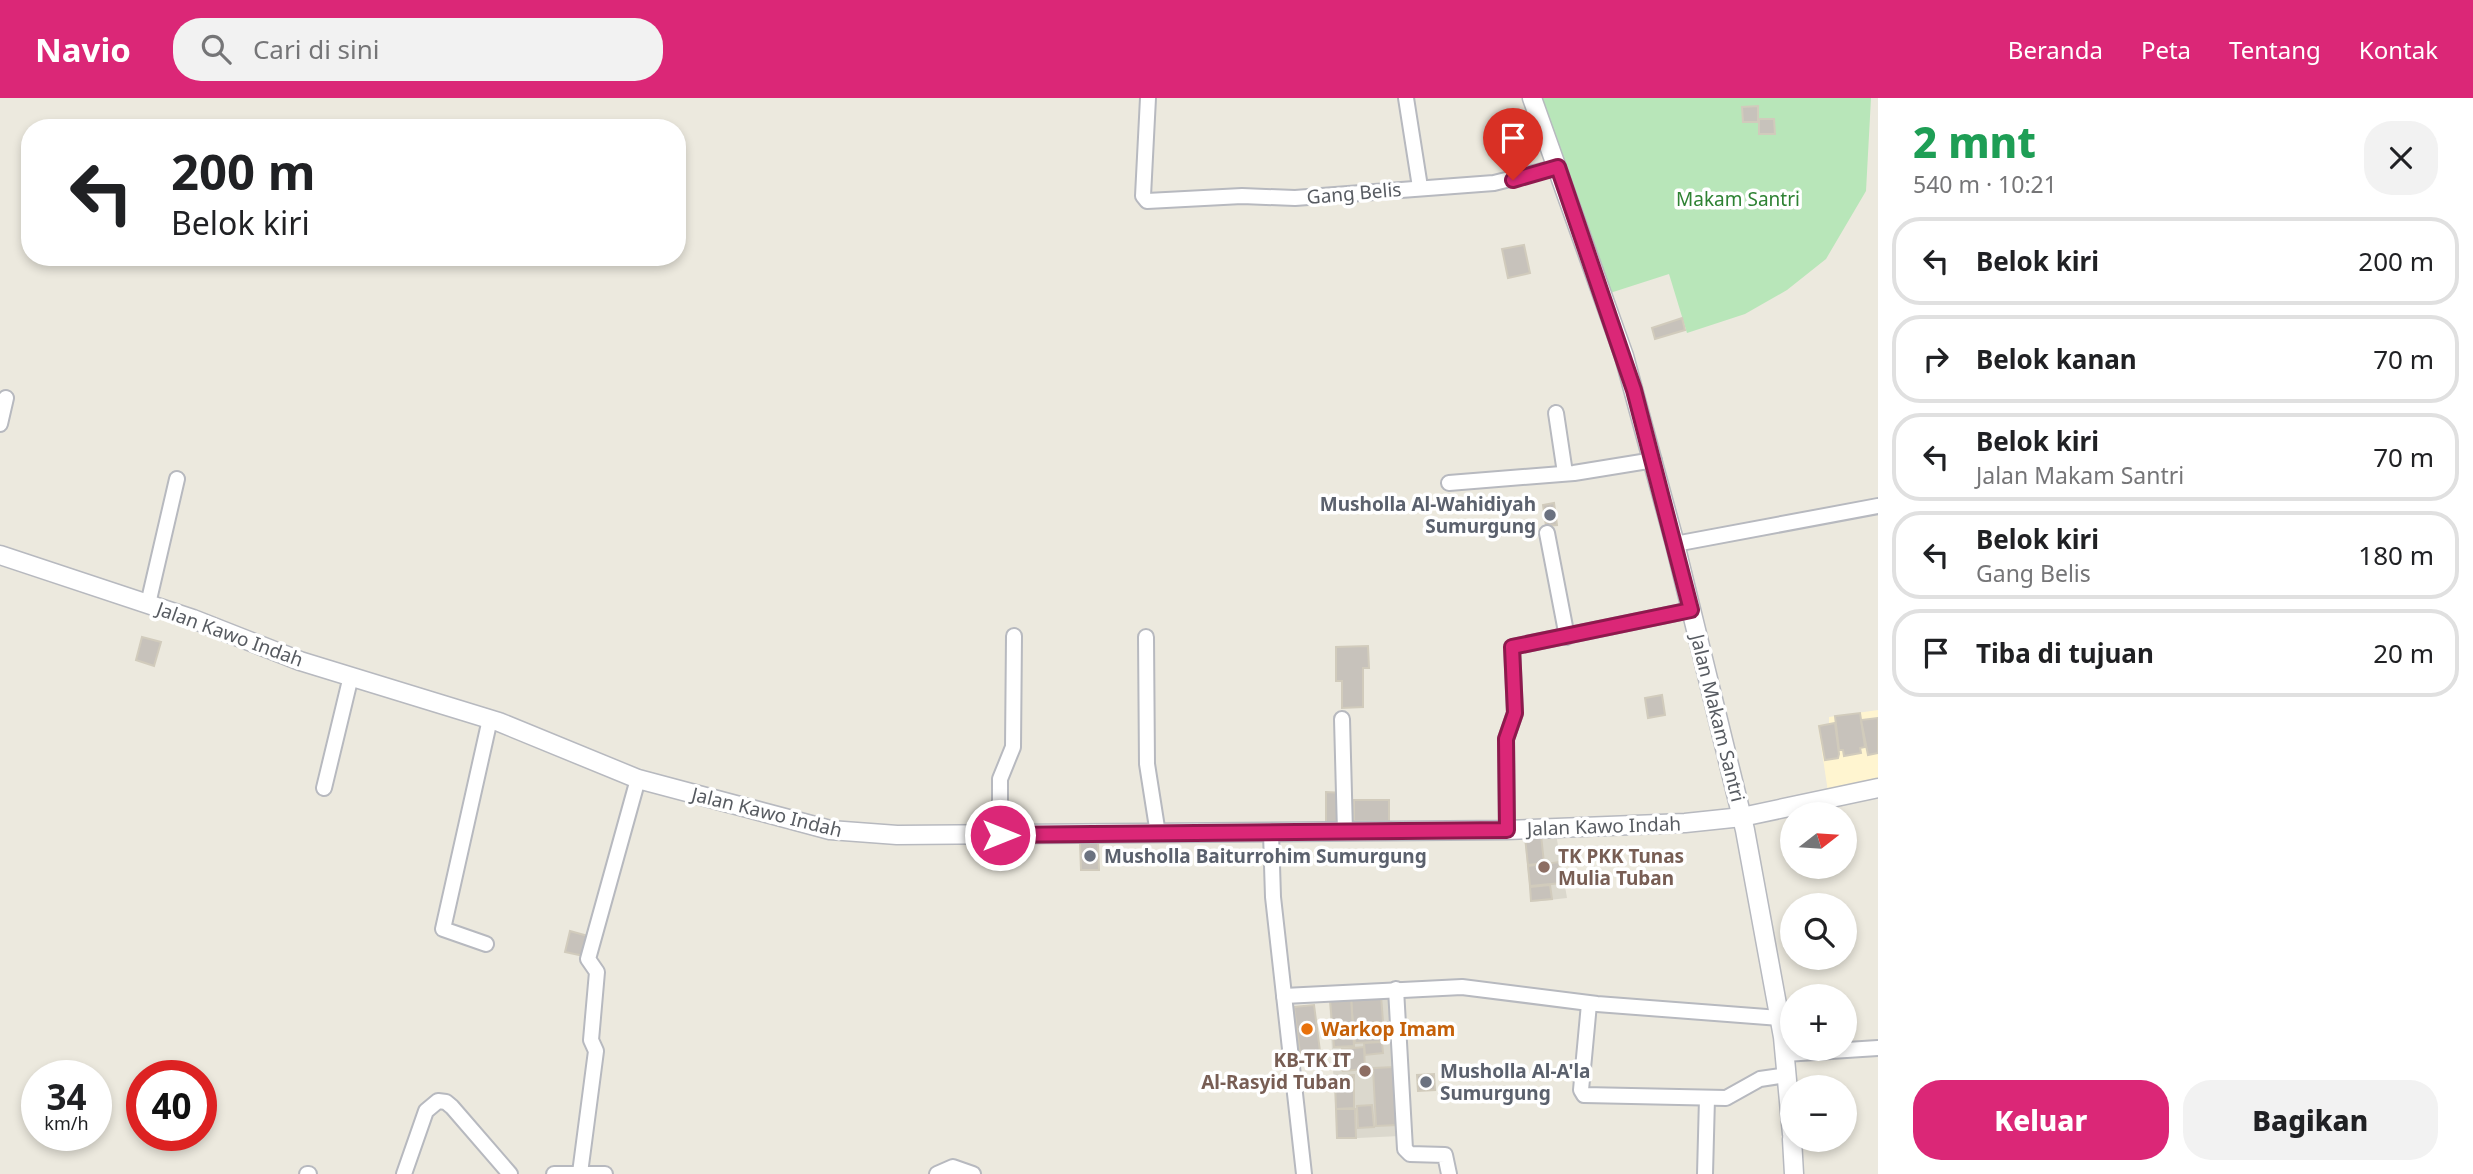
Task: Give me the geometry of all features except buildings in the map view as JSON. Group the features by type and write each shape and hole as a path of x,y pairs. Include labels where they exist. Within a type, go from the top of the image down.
{"street":[{"name":"Gang Belis","path":"1148,98 1143,196 1148,201 1242,196 1295,198 1505,181 1558,167"},
{"path":"1406,98 1420,187"},
{"name":"Jalan Makam Santri","path":"1532,98 1624,356 1654,460 1742,817 1780,1018"},
{"path":"0,424 6,398"},
{"path":"1556,413 1564,473"},
{"path":"1449,483 1564,473 1654,460"},
{"path":"148,604 177,479"},
{"path":"1675,544 1878,506"},
{"path":"1547,533 1567,636"},
{"name":"Jalan Kawo Indah","path":"0,555 148,604 291,658 489,719 638,779 830,830 880,835 1158,834 1507,830 1685,823 1742,817 1878,788"},
{"path":"1507,830 1506,739 1515,713 1511,648 1691,610"},
{"path":"1000,835 1000,779 1013,747 1014,636"},
{"path":"1146,637 1147,764 1158,834"},
{"path":"324,788 351,676"},
{"path":"486,944 443,928 489,719"},
{"path":"1342,719 1345,832"},
{"path":"580,1173 596,1051 591,1040 597,974 588,959 638,779"},
{"path":"1271,833 1273,897 1304,1174"},
{"path":"1284,996 1396,989 1477,988 1589,1003 1780,1018"},
{"path":"1396,989 1405,1149 1408,1154 1445,1155 1449,1174"},
{"path":"1589,1003 1581,1090 1584,1095 1729,1097 1760,1079 1787,1074"},
{"path":"1857,1050 1878,1048"},
{"name":"Jalan Makam Santri","path":"1786,1061 1787,1074"},
{"path":"1705,1174 1707,1098"},
{"path":"404,1174 426,1111 438,1101 453,1107 510,1174"},
{"name":"Jalan Makam Santri","path":"1793,1152 1794,1174"},
{"path":"937,1174 953,1167 973,1174"},
{"path":"554,1174 606,1174"}],"shaded area":[{"path":"1878,710 1878,782 1828,792 1818,725 1829,724 1829,717"},
{"name":"TK PKK Tunas Mulia Tuban","path":"1556,834 1567,898 1531,902 1524,835"},
{"name":"KB-TK IT Al-Rasyid Tuban","path":"1390,994 1400,1136 1337,1139 1329,998"}],"green space":[{"name":"Makam Santri","path":"1540,98 1871,98 1866,191 1826,259 1787,290 1745,314 1687,333 1669,274 1610,293"}],"place":[{"name":"Musholla Al-Wahidiyah Sumurgung","path":"1550,515"},
{"name":"Musholla Baiturrohim Sumurgung","path":"1090,856"},
{"name":"TK PKK Tunas Mulia Tuban","path":"1544,867"},
{"name":"Warkop Imam","path":"1307,1029"},
{"name":"KB-TK IT Al-Rasyid Tuban","path":"1365,1071"},
{"name":"Musholla Al-A'la Sumurgung","path":"1426,1082"}],"route":[{"path":"1000,835 1507,830 1506,739 1515,717 1512,647 1691,610 1654,460 1624,356 1558,167 1513,180"}]}
